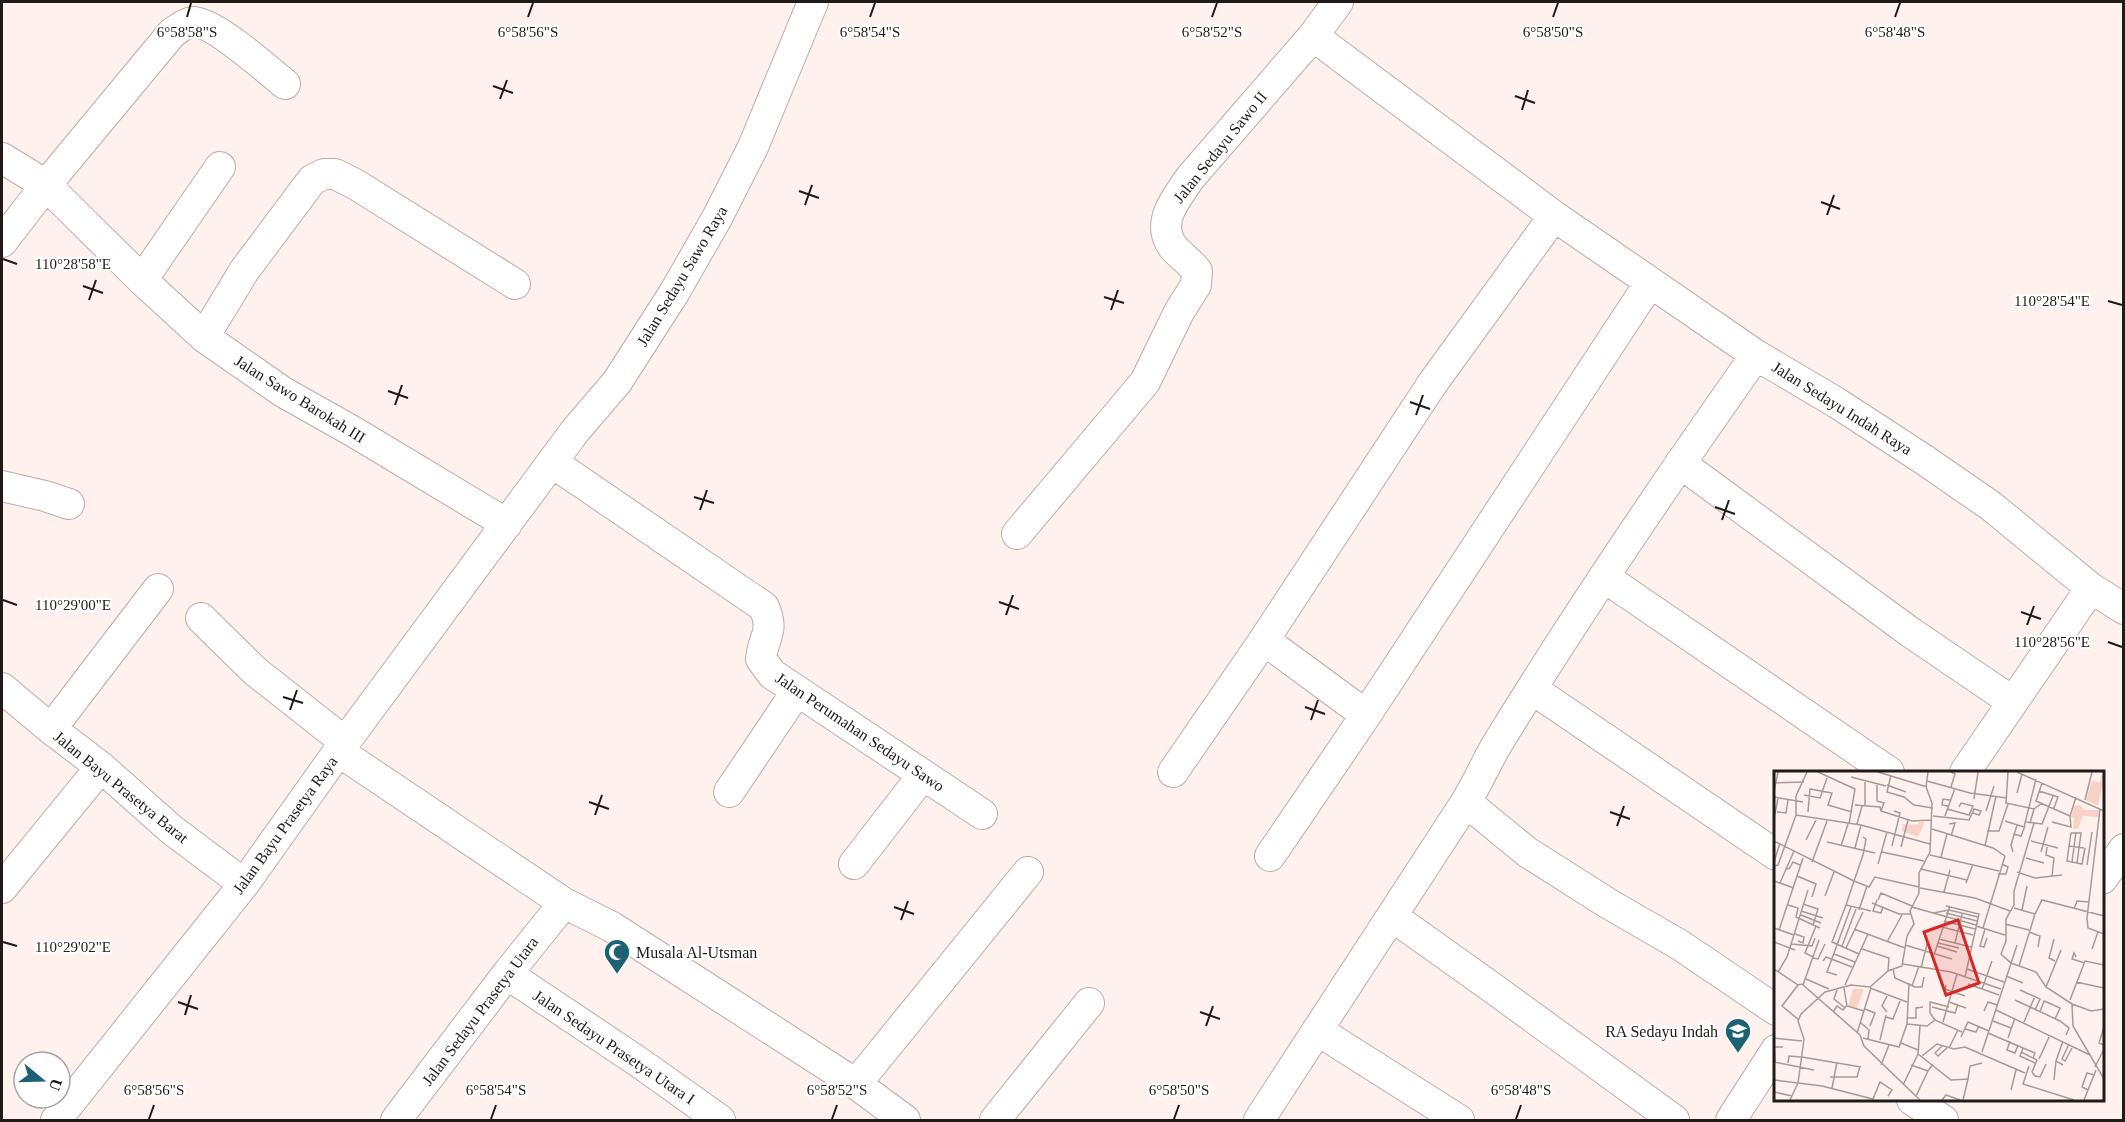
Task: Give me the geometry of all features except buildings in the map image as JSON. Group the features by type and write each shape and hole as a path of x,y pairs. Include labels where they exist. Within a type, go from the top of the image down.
{"street":[{"name":"Jalan Sedayu Sawo Raya","path":"507,524 554,463 575,431 617,382 674,293 717,218 753,147 813,2"},
{"name":"Jalan Sedayu Sawo II","path":"1017,534 1145,382 1179,312 1196,285 1197,271 1166,235 1165,225 1168,213 1176,199 1190,178 1313,36 1338,2"},
{"path":"2,242 46,185 172,33 182,26 193,22 212,27 285,84"},
{"name":"Jalan Sedayu Indah Raya","path":"1313,36 1649,284 1756,355 1837,403 1923,459 1991,507 2091,588 2124,609"},
{"name":"Jalan Sawo Barokah III","path":"2,158 46,185 142,280 204,337 283,392 507,524"},
{"path":"142,280 220,168"},
{"path":"204,337 244,271 270,235 312,180 324,174 335,174 355,184 515,284"},
{"path":"1173,772 1264,640 1432,384 1554,216"},
{"path":"1270,856 1366,715 1649,284"},
{"path":"1258,1120 1393,917 1466,802 1498,742 1604,577 1756,355"},
{"name":"Jalan Perumahan Sedayu Sawo","path":"554,463 765,607 770,620 769,633 761,659 772,674 982,814"},
{"path":"1680,463 1910,632 2013,702"},
{"path":"2,486 69,504"},
{"name":"Jalan Bayu Prasetya Raya","path":"56,1120 244,884 341,747 507,524"},
{"path":"1604,577 1888,771"},
{"path":"1966,771 2091,588"},
{"path":"51,729 158,589"},
{"path":"201,618 255,671 341,747 564,903 612,927 856,1084 905,1120"},
{"path":"1264,640 1366,715"},
{"name":"Jalan Bayu Prasetya Barat","path":"2,688 100,767 172,830 244,884"},
{"path":"1532,690 1774,854"},
{"path":"729,792 797,692"},
{"path":"2,888 100,767"},
{"path":"854,864 923,775"},
{"path":"1466,802 1527,852 1680,945 1774,1009"},
{"path":"2104,878 2124,849"},
{"path":"856,1084 1028,872"},
{"name":"Jalan Sedayu Prasetya Utara","path":"396,1120 564,903"},
{"path":"1393,917 1674,1120"},
{"name":"Jalan Sedayu Prasetya Utara I","path":"507,974 720,1120"},
{"path":"995,1120 1089,1003"},
{"path":"1317,1030 1459,1120"},
{"path":"1731,1120 1774,1053"},
{"path":"1914,1101 1940,1114"}],"place":[{"name":"Musala Al-Utsman","path":"617,975"},
{"name":"RA Sedayu Indah","path":"1738,1054"}]}
